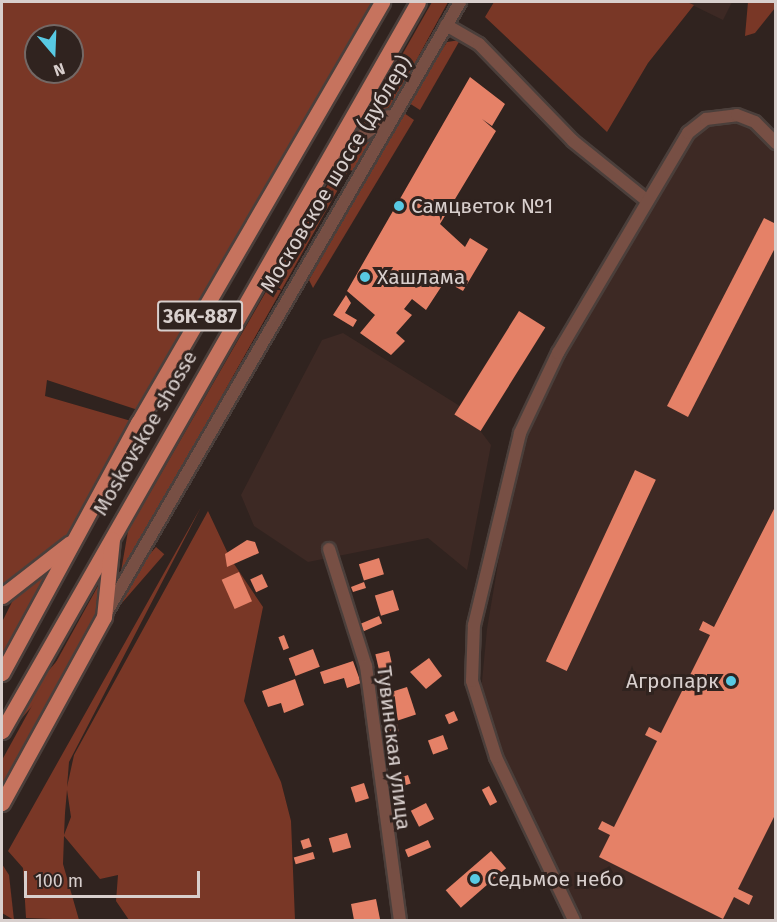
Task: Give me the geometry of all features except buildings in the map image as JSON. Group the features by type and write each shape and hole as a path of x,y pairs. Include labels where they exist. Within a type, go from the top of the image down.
{"main road":[{"name":"Moskovskoe shosse","path":"2,673 73,541 382,2"},
{"name":"Moskovskoe shosse","path":"2,731 322,165 418,2"},
{"path":"2,803 104,617 113,533"},
{"path":"2,596 73,541"}],"street":[{"name":"Московское шоссе (дублер)","path":"104,617 460,2"},
{"path":"446,25 479,44 573,141 645,199"},
{"path":"322,165 395,112"},
{"path":"574,921 484,728 472,681 474,625 520,433 672,152 706,119 737,115 755,122 776,143"},
{"name":"Тувинская улица","path":"329,549 366,666 400,921"}],"shaded area":[{"path":"2,2 382,2 144,412 47,380 45,396 138,423 73,541 2,596"},
{"path":"432,2 448,2 392,105 360,129"},
{"path":"494,2 687,2 694,5 648,63 607,132 485,17"},
{"path":"686,2 732,2 723,20"},
{"path":"748,2 775,2 775,8 755,33 745,36"},
{"path":"460,40 420,110 409,103 447,42"},
{"path":"404,113 414,120 313,288 309,280"},
{"path":"706,119 755,122 776,143 775,920 575,920 479,713 487,629 520,433 672,152"},
{"path":"377,132 354,171 349,170 120,577 128,531 342,160"},
{"path":"343,333 463,408 491,445 467,570 428,538 308,562 254,526 241,495 322,340"},
{"path":"201,507 69,762 67,787 74,755 208,511 230,558 263,607 244,701 281,782 291,821 295,920 129,920 116,901 118,875 100,879 64,836 63,864 79,920 26,918 23,868 8,851","holes":["67,790 71,817 64,835"]},
{"path":"156,547 164,554 13,729 4,721"},
{"path":"109,566 105,604 2,786 2,760"},
{"path":"49,568 2,655 2,622 17,592"},
{"path":"2,864 9,875 14,920 2,913"}],"place":[{"name":"Самцветок №1","path":"399,206"},
{"name":"Хашлама","path":"365,277"},
{"name":"Агропарк","path":"731,681"},
{"name":"Седьмое небо","path":"475,879"}]}
